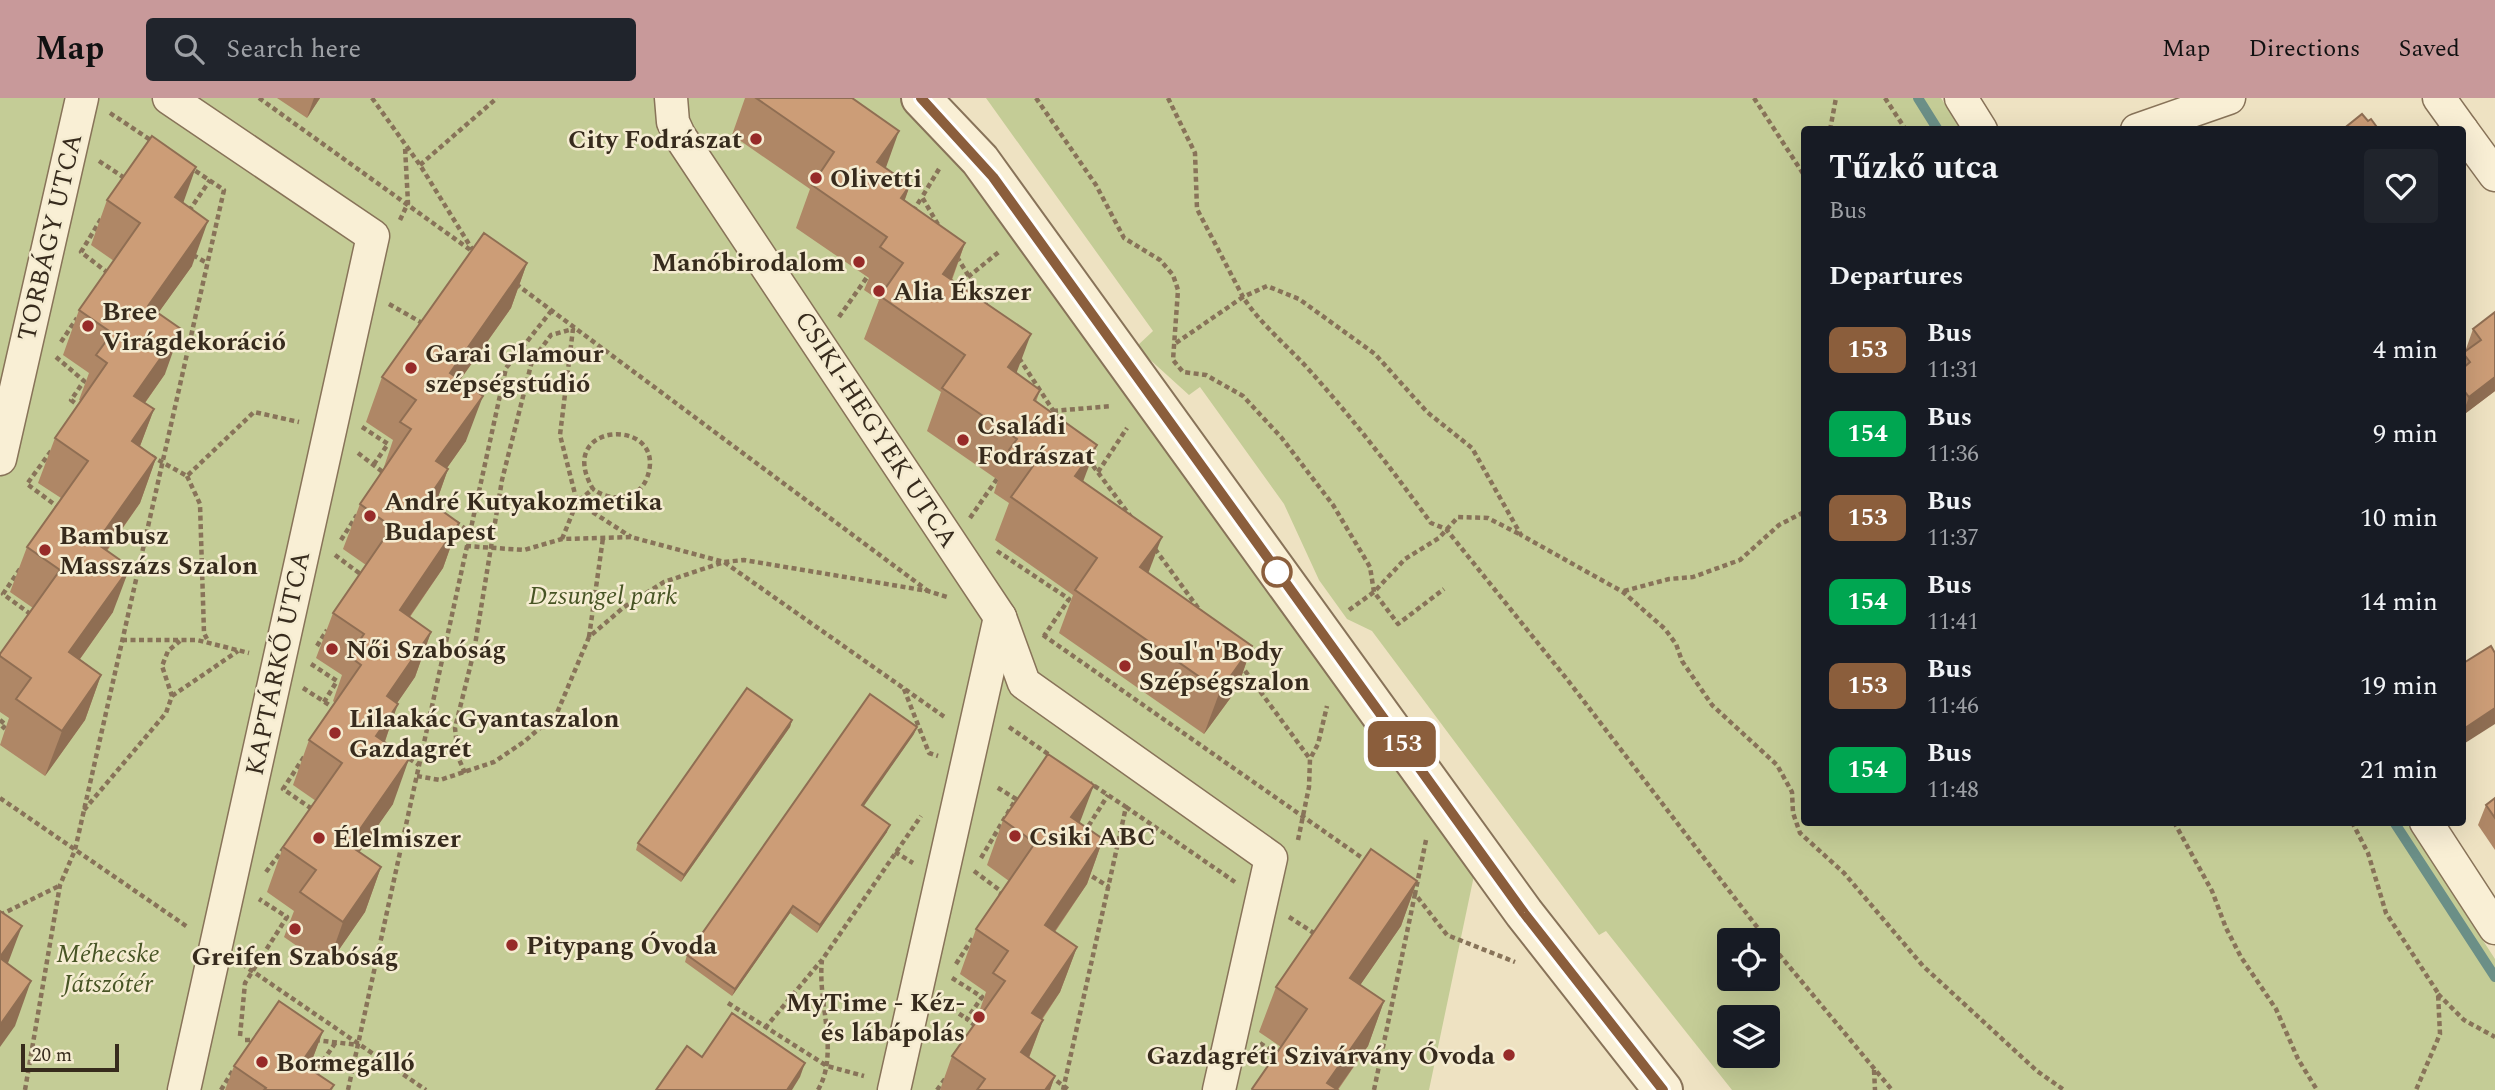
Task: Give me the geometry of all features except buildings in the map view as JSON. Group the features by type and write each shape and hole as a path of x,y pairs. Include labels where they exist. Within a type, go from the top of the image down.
{"street":[{"name":"KAPTÁRKŐ UTCA","path":"169,98 373,236 184,1090"},
{"name":"CSIKI-HEGYEK UTCA","path":"671,98 673,122 678,135 1000,617 1024,683 1270,858 1263,900"},
{"path":"921,98 988,170 1524,913 1663,1090"},
{"path":"1961,98 1978,126"},
{"path":"2148,126 2229,98"},
{"path":"2438,98 2459,126"},
{"name":"TORBÁGY UTCA","path":"0,458 70,146 92,103"},
{"path":"2466,135 2495,175"},
{"path":"894,1090 1000,617"},
{"path":"2429,826 2495,928"},
{"path":"1219,1090 1263,900"}],"path":[{"path":"259,98 484,260"},
{"path":"372,98 420,164 473,252"},
{"path":"420,164 497,98"},
{"path":"1036,98 1096,185 1124,238 1160,260 1173,275 1178,290 1173,360 1183,372 1206,375 1243,396 1281,437 1343,521 1370,567 1374,592 1398,624 1444,589"},
{"path":"1168,98 1195,153 1197,209 1255,316 1295,354 1365,433 1431,523 1446,529 1566,678 1758,928"},
{"path":"1754,98 1801,170"},
{"path":"1831,126 1836,98"},
{"path":"1885,98 1903,126"},
{"path":"92,103 156,144"},
{"path":"70,146 126,179 120,189"},
{"path":"25,1090 60,885 75,850 224,190 188,165"},
{"path":"906,220 939,168"},
{"path":"183,221 210,180"},
{"path":"922,197 942,231"},
{"path":"102,282 109,271 81,252 107,210"},
{"path":"968,277 1000,251"},
{"path":"189,252 207,264"},
{"path":"466,262 473,252"},
{"path":"955,254 989,310"},
{"path":"834,324 872,269"},
{"path":"507,277 573,329 928,591"},
{"path":"1176,343 1243,297 1267,286 1281,291 1315,310 1375,354 1427,412 1472,448 1521,535"},
{"path":"348,1090 360,1045 506,368 552,310"},
{"path":"74,419 81,408 71,400 84,381 56,358 58,347 80,314"},
{"path":"417,336 431,314"},
{"path":"573,329 560,435 577,502 631,537"},
{"path":"465,774 458,757 455,728 474,651 502,480 531,361 551,335 573,329"},
{"path":"1017,355 1060,421"},
{"path":"1045,415 1053,411 1112,406"},
{"path":"187,476 254,412 270,416"},
{"path":"358,424 388,444 374,464"},
{"path":"1098,472 1127,428"},
{"path":"620,432 638,440 649,457 650,468 643,485 636,492 620,498 610,498 593,489 585,476 584,463 592,443 600,437 620,432"},
{"path":"54,520 61,509 27,484 58,440"},
{"path":"1083,452 1139,527"},
{"path":"150,456 187,476 200,504 204,633 209,643"},
{"path":"960,510 968,522 1003,471"},
{"path":"376,485 384,473"},
{"path":"562,540 577,502 593,489"},
{"path":"357,585 364,574 332,554 362,508"},
{"path":"1623,592 1642,589 1669,579 1693,578 1740,560 1779,526 1801,514"},
{"path":"447,516 469,531"},
{"path":"1339,617 1374,592 1405,559 1439,538 1458,517 1468,516 1488,518 1623,592 1665,629 1676,644 1682,661 1717,711 1742,729 1777,765 1792,792 1793,813 1800,834 1844,873 1923,966 2037,1071 2064,1090"},
{"path":"466,546 524,550 562,540 631,537 724,562 956,724"},
{"path":"417,776 440,780 465,774 494,762 525,741 556,713 589,637 603,538"},
{"path":"1147,538 1204,616"},
{"path":"990,546 1069,600 1044,637"},
{"path":"589,637 624,607 664,582 724,562 744,560 928,591 951,599"},
{"path":"24,562 3,594 34,618 28,628"},
{"path":"1000,617 1044,637 1377,868"},
{"path":"1036,626 1044,637"},
{"path":"314,650 328,629"},
{"path":"122,640 180,640 229,648"},
{"path":"172,696 162,666 168,651 180,640"},
{"path":"83,811 166,712 172,696 239,650"},
{"path":"1237,660 1310,759"},
{"path":"307,662 337,681 324,702"},
{"path":"904,688 929,754 940,754 937,770"},
{"path":"1303,816 1310,759 1318,744 1327,706"},
{"path":"328,721 335,709"},
{"path":"0,720 6,725 0,732"},
{"path":"1002,723 1055,759"},
{"path":"397,750 419,765"},
{"path":"305,819 313,808 283,789 306,755"},
{"path":"973,871 1016,799 986,781"},
{"path":"1087,781 1318,936"},
{"path":"1080,838 1108,795"},
{"path":"1063,1088 1126,807"},
{"path":"765,1028 821,960 923,814"},
{"path":"2176,826 2212,891 2236,948 2276,1009 2298,1059 2317,1090"},
{"path":"2354,826 2368,853 2386,913 2438,993 2464,1020 2495,1037"},
{"path":"259,882 290,840"},
{"path":"1374,1090 1426,840"},
{"path":"1361,872 1368,862"},
{"path":"968,867 1002,892 996,902"},
{"path":"1077,867 1109,887"},
{"path":"0,915 60,885"},
{"path":"1405,888 1415,894 1447,935 1515,962"},
{"path":"242,1038 245,983 287,917 251,893"},
{"path":"1311,947 1325,925"},
{"path":"967,1018 982,998 946,974 976,934"},
{"path":"1780,956 1892,1090"},
{"path":"818,1090 827,1066 821,960"},
{"path":"2416,1090 2440,1034 2438,993"},
{"path":"938,999 989,1034"},
{"path":"727,1003 827,1066 853,1073"},
{"path":"971,1037 978,1027"},
{"path":"232,1029 250,1044"},
{"path":"1251,1037 1279,1057 1273,1068"},
{"path":"242,1038 271,1040"},
{"path":"311,1040 360,1045"},
{"path":"309,1080 336,1042"},
{"path":"220,1090 235,1067"},
{"path":"937,1090 951,1069"},
{"path":"1874,1070 1875,1090"},
{"path":"1042,1071 1069,1090"}],"green space":[{"name":"Dzsungel park","path":"0,98 912,98 1476,866 1429,1090 0,1090"},
{"path":"986,98 1941,98 1959,126 1801,126 1801,826 2409,826 2495,959 2495,1090 1732,1090 1606,931 1599,935 1372,631 1347,619 1319,580 1284,504 1200,387 1189,395 1136,347 1153,331"}],"waterway":[{"path":"1918,98 1936,126"},
{"path":"2397,826 2495,977"}],"bus line":[{"name":"153","path":"921,98 934,109 993,177 1524,913 1663,1090"}],"place":[{"name":"City Fodrászat","path":"756,139"},
{"name":"Olivetti","path":"816,178"},
{"name":"Manóbirodalom","path":"859,262"},
{"name":"Alia Ékszer","path":"879,291"},
{"name":"Bree Virágdekoráció","path":"88,326"},
{"name":"Garai Glamour szépségstúdió","path":"411,368"},
{"name":"Családi Fodrászat","path":"963,440"},
{"name":"André Kutyakozmetika Budapest","path":"370,516"},
{"name":"Bambusz Masszázs Szalon","path":"45,550"},
{"name":"Női Szabóság","path":"332,649"},
{"name":"Soul'n'Body Szépségszalon","path":"1125,666"},
{"name":"Lilaakác Gyantaszalon Gazdagrét","path":"335,733"},
{"name":"Csiki ABC","path":"1015,836"},
{"name":"Élelmiszer","path":"319,838"},
{"name":"Greifen Szabóság","path":"295,929"},
{"name":"Pitypang Óvoda","path":"512,945"},
{"name":"MyTime - Kéz- és lábápolás","path":"979,1017"},
{"name":"Gazdagréti Szivárvány Óvoda","path":"1509,1055"},
{"name":"Bormegálló","path":"262,1062"}],"park label":[{"name":"Méhecske Játszótér","path":"108,968"}]}
